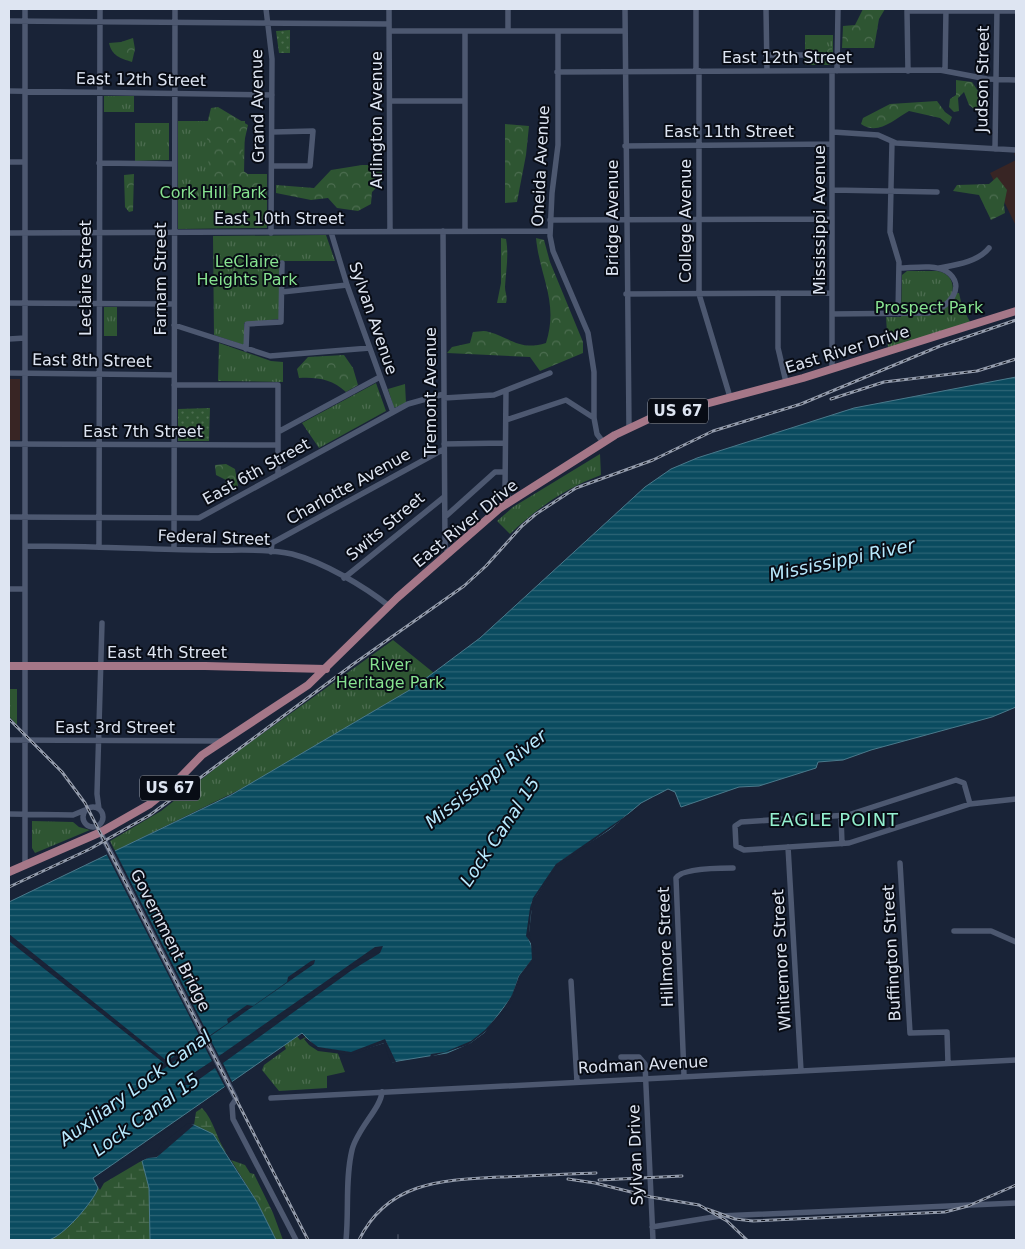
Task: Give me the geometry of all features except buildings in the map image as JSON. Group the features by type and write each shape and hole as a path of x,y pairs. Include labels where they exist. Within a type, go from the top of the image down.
{"main road":[{"name":"East River Drive","path":"9,872 25,863 101,832 150,804 170,788 191,764 221,741 298,693 326,669 388,606 510,501 629,427 832,369 1016,311"},
{"name":"East 4th Street","path":"9,666 326,669"},
{"name":"East River Drive","path":"9,865 25,863"}],"street":[{"path":"25,9 25,863"},
{"name":"Leclaire Street","path":"99,548 100,9"},
{"name":"Farnam Street","path":"174,549 175,9"},
{"name":"Grand Avenue","path":"266,9 272,59 271,232"},
{"name":"Arlington Avenue","path":"390,9 390,231"},
{"path":"508,9 508,31"},
{"name":"Bridge Avenue","path":"625,9 626,294 629,427"},
{"name":"College Avenue","path":"696,9 699,145 699,294 730,397"},
{"path":"766,9 767,71"},
{"name":"Mississippi Avenue","path":"832,369 832,144 838,9"},
{"path":"945,71 946,10"},
{"name":"Judson Street","path":"995,149 997,10"},
{"path":"908,70 907,11 1016,11"},
{"path":"9,21 390,24"},
{"name":"Oneida Avenue","path":"558,31 558,145 550,231 554,251 590,341 594,372 594,418 597,434 603,442"},
{"path":"390,32 625,31"},
{"path":"464,231 465,32"},
{"path":"766,55 802,55"},
{"name":"East 12th Street","path":"557,72 908,70 945,71 996,80 1016,80"},
{"name":"East 12th Street","path":"9,91 272,95"},
{"path":"390,101 464,101"},
{"path":"272,166 310,166 313,131 273,132"},
{"path":"833,132 879,135 892,142 1016,150"},
{"path":"892,142 890,232 899,268 898,314"},
{"name":"East 11th Street","path":"625,146 832,144"},
{"path":"9,162 25,162"},
{"path":"99,163 174,164"},
{"path":"832,190 937,192"},
{"path":"550,220 832,219"},
{"name":"Tremont Avenue","path":"443,231 444,497 445,547 449,552"},
{"name":"East 10th Street","path":"9,233 550,231"},
{"name":"Sylvan Avenue","path":"331,232 347,285 393,412"},
{"path":"899,268 939,268 955,265 983,254 989,248"},
{"path":"246,348 247,324 281,322 282,263"},
{"path":"951,276 955,265"},
{"path":"832,314 898,314 941,309 954,296 954,283 951,276 939,268"},
{"path":"282,292 347,285"},
{"path":"778,293 778,348 786,382"},
{"path":"626,294 832,293"},
{"path":"9,303 174,304"},
{"path":"174,325 270,356 284,357 370,348"},
{"path":"9,338 25,338"},
{"name":"East 8th Street","path":"9,373 174,375"},
{"name":"East 6th Street","path":"9,517 174,518 205,516 413,402 444,396 479,398 506,391 550,374"},
{"path":"278,432 380,377"},
{"path":"174,385 278,385 278,475"},
{"path":"506,391 505,490 510,501"},
{"path":"506,420 562,400 570,401 594,418"},
{"name":"Charlotte Avenue","path":"271,552 272,543 444,446 505,443"},
{"name":"East 7th Street","path":"9,444 278,445"},
{"path":"445,517 495,472 505,472"},
{"name":"Swits Street","path":"344,578 444,497"},
{"name":"Federal Street","path":"26,546 271,552 299,557 344,578 388,606"},
{"path":"9,589 25,589"},
{"path":"9,814 73,815 83,819 88,825 97,826 103,818 99,809 97,794 99,666 102,623"},
{"name":"East 3rd Street","path":"9,740 221,741"},
{"path":"970,804 964,783 958,780 841,816 742,822 736,824 736,846 738,849 842,844 970,804 1016,799"},
{"path":"83,819 97,794"},
{"path":"73,815 87,809 99,809"},
{"path":"841,816 842,844"},
{"name":"Government Bridge","path":"97,826 234,1096 232,1105 233,1119 296,1240"},
{"name":"Whitemore Street","path":"788,847 801,1071"},
{"name":"Buffington Street","path":"900,863 910,1033 947,1032 948,1063"},
{"name":"Hillmore Street","path":"684,1076 676,878 678,875 687,872 733,868"},
{"path":"954,931 991,931 1016,942"},
{"path":"572,981 577,1081"},
{"path":"621,1057 639,1057 644,1062 646,1069"},
{"name":"Rodman Avenue","path":"271,1098 1016,1060"},
{"path":"622,1068 638,1065 646,1069"},
{"name":"Sylvan Drive","path":"646,1069 653,1240"},
{"path":"378,1104 398,1091"},
{"path":"346,1240 352,1150 357,1134 378,1104 382,1092"},
{"path":"652,1227 720,1216 1016,1203"}],"shaded area":[{"path":"1016,160 1016,226 990,173"},
{"path":"9,379 20,379 20,440 9,440"}],"green space":[{"path":"863,9 885,9 879,19 874,48 842,48 843,26 855,25"},
{"path":"290,30 290,53 279,53 276,31"},
{"path":"805,35 833,35 833,65 805,65"},
{"path":"133,38 135,49 132,62 114,54 109,43"},
{"path":"809,47 832,47 832,57 829,64 804,64 804,52"},
{"path":"956,80 972,82 980,94 984,111 978,112 969,105 964,92 958,98 959,111 954,112 949,107 950,99 956,95"},
{"path":"104,96 134,96 134,112 104,112"},
{"path":"937,101 945,112 952,117 949,125 940,118 909,111 879,128 867,127 861,124 863,118 890,104"},
{"path":"218,107 248,125 243,147 242,170 252,177 265,177 265,191 249,206 230,195 213,189 207,172 209,156 206,128 211,108"},
{"name":"Cork Hill Park","path":"178,121 245,121 244,174 267,174 267,228 178,229"},
{"name":"Cork Hill Park","path":"135,123 169,123 169,160 135,161"},
{"path":"505,124 529,126 526,155 517,202 505,203"},
{"path":"362,165 382,165 382,182 372,192 371,204 358,211 337,208 328,198 311,200 276,193 276,185 314,188 331,170"},
{"path":"134,174 133,211 129,212 125,207 124,175"},
{"path":"997,177 1007,190 1004,205 1005,213 991,220 979,195 953,191 957,185 989,184"},
{"name":"LeClaire Heights Park","path":"326,235 335,261 281,261 279,319 244,323 244,345 214,335 213,236"},
{"path":"501,238 506,239 507,245 506,303 497,303 501,283"},
{"path":"536,238 544,240 550,262 583,342 583,353 540,371 530,357 447,353 452,347 470,343 473,332 487,331 522,345 529,346 546,343 549,328 550,302"},
{"name":"Prospect Park","path":"907,271 937,271 948,276 952,282 952,293 959,293 962,306 970,322 888,349 886,317 901,317 902,275"},
{"path":"104,307 117,307 117,336 104,336"},
{"path":"219,343 271,361 283,362 283,382 218,381"},
{"path":"344,355 353,368 358,385 346,392 335,384 324,380 299,378 297,369 308,357"},
{"path":"376,383 386,411 319,448 302,423"},
{"path":"405,384 406,403 394,408 388,389"},
{"path":"210,408 209,441 178,441 178,409"},
{"path":"600,454 601,475 576,486 552,500 510,534 497,521 513,507"},
{"path":"226,464 235,469 238,486 216,501 215,496 223,492 226,480 216,475 215,465"},
{"name":"River Heritage Park","path":"393,640 434,673 413,688 253,783 115,851 110,841 161,811 230,757"},
{"path":"9,689 17,689 17,725 9,716"},
{"path":"32,821 73,822 79,827 90,830 35,853 32,848"},
{"path":"297,1036 300,1040 306,1037 310,1044 337,1051 345,1072 327,1076 327,1088 279,1091 262,1070 264,1065 286,1049 284,1045"},
{"path":"202,1108 226,1152 194,1125 196,1112"},
{"path":"148,1157 161,1240 26,1240 93,1182 100,1190 104,1183"},
{"path":"231,1160 245,1165 250,1173 254,1174 273,1213 283,1240 276,1240 257,1202"}],"water":[{"path":"1016,377 1016,707 992,717 871,750 843,760 818,762 816,768 759,786 739,787 681,807 675,792 668,789 641,803 610,829 557,864 532,902 528,937 534,953 533,959 519,976 513,995 485,1032 470,1043 447,1053 392,1062 386,1042 351,1053 317,1048 302,1033 93,1178 98,1188 95,1194 77,1218 54,1238 34,1241 9,1240 9,902 231,795 413,688 480,638 645,487 671,469 697,458 854,408"},
{"path":"189,1125 194,1125 213,1134 257,1202 276,1240 150,1240 149,1188 142,1161 148,1157 157,1157 165,1145"}],"pier":[{"path":"659,793 556,868 536,897 531,913 529,934 535,950 535,958 519,979 514,996 508,1007 489,1029 468,1045 430,1057 431,1054 445,1052 471,1041 485,1030 502,1011 512,995 519,976 532,959 531,943 526,936 530,908 533,898 556,864"},
{"path":"114,849 209,1036 228,1023 227,1019 247,1005 253,1006 287,982 288,977 315,960 314,964 209,1037 219,1056 375,947 383,946 380,953 352,970 223,1063 233,1084 95,1180 225,1087 215,1068 191,1085 184,1085 186,1078 212,1061 202,1042 109,1107 152,1076 154,1071 164,1063 9,941 9,934 167,1061 179,1053 184,1054 202,1041 106,853"},
{"path":"306,1038 318,1047 351,1052 385,1039 396,1062 391,1063 384,1043 350,1055 318,1051 309,1045 304,1039"},
{"path":"188,1123 194,1125 157,1157 139,1162 140,1159 147,1155 155,1154 163,1143"}],"railway":[{"path":"9,887 90,849 150,815 352,665 464,586 486,566 522,526 536,514 576,488 653,460 713,431 801,404 940,346 1016,320"},
{"path":"831,399 884,382 977,371 1016,359"},
{"path":"9,719 62,772 85,803 308,1240"},
{"path":"359,1240 371,1220 385,1206 401,1195 419,1188 458,1180 596,1173"},
{"path":"599,1180 682,1176"},
{"path":"568,1179 699,1205 727,1221 747,1240"},
{"path":"707,1209 735,1219 753,1221 945,1212 968,1206 1016,1185"}],"district":[{"name":"EAGLE POINT","path":"834,820"}],"water label":[{"name":"Mississippi River","path":"842,560"},
{"name":"Mississippi River","path":"486,779"},
{"name":"Lock Canal 15","path":"500,832"},
{"name":"Auxiliary Lock Canal","path":"135,1088"},
{"name":"Lock Canal 15","path":"146,1115"}]}
